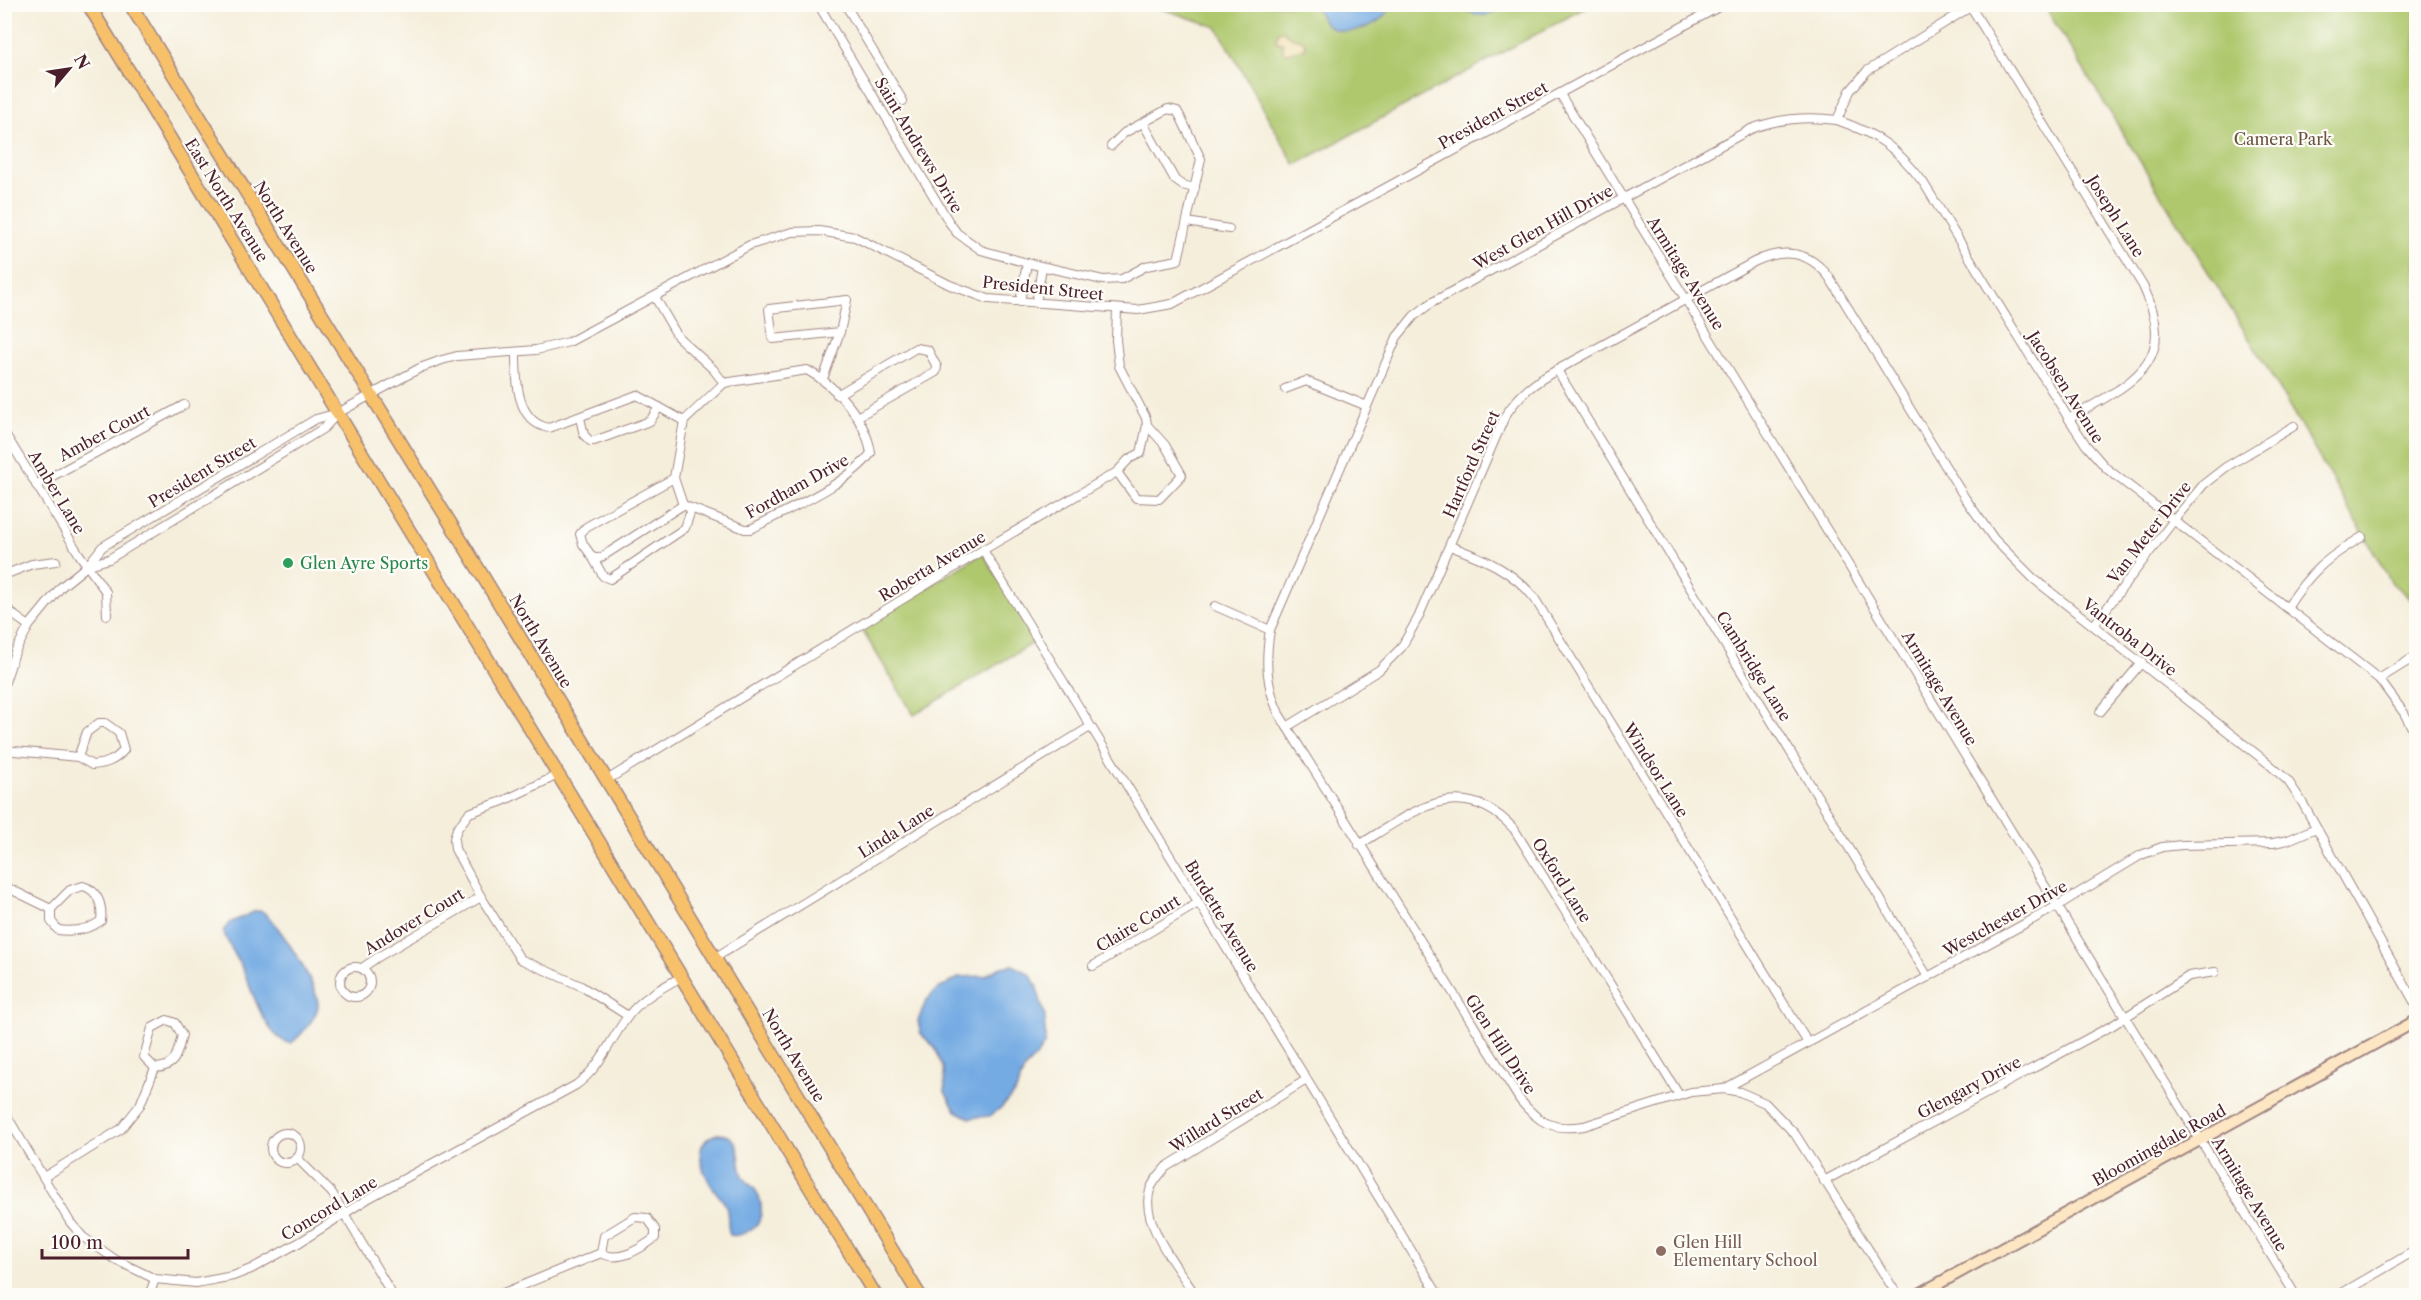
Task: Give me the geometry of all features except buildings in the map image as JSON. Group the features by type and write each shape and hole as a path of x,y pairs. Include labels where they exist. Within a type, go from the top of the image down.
{"main road":[{"name":"East North Avenue","path":"88,4 338,413"},
{"name":"North Avenue","path":"130,4 716,957 920,1296"},
{"path":"338,413 876,1296"},
{"name":"Bloomingdale Road","path":"1916,1296 2416,1021"}],"street":[{"name":"Saint Andrews Drive","path":"818,4 957,233 981,250 1042,267 1103,280 1115,280 1146,266 1178,260 1187,222"},
{"path":"845,4 903,101"},
{"name":"President Street","path":"4,685 15,652 29,626 61,587 88,565 102,547 316,419 338,413 420,368 457,356 516,353 550,348 570,342 750,245 780,234 819,231 855,237 967,291 988,298 1117,309 1155,308 1188,297 1724,4"},
{"path":"1837,120 1850,91 1867,71 1973,6"},
{"name":"Joseph Lane","path":"1973,6 2143,286 2156,318 2158,333 2156,346 2145,368 2126,385 2069,419"},
{"name":"Armitage Avenue","path":"1560,94 2296,1296"},
{"path":"1111,146 1124,133 1168,109 1177,111 1200,152 1201,165 1187,222 1229,229"},
{"name":"West Glen Hill Drive","path":"1270,630 1397,338 1407,323 1421,310 1735,137 1768,122 1802,117 1837,120"},
{"name":"Jacobsen Avenue","path":"1837,120 1880,138 1897,150 1923,182 2069,419 2086,445 2106,468 2379,679 2404,713 2416,735"},
{"path":"1143,123 1175,180 1182,185 1195,188"},
{"name":"Hartford Street","path":"1287,727 1379,670 1401,648 1450,546 1505,416 1523,392 1534,383 1754,262 1775,253 1795,253 1807,258 1818,265 1832,282"},
{"path":"1020,302 1027,263"},
{"path":"1036,303 1042,267"},
{"name":"Vantroba Drive","path":"1832,282 1975,514 2017,564 2280,774 2296,793 2416,1005"},
{"path":"655,297 678,337 713,369 724,384"},
{"path":"593,558 600,558 683,506 674,478 684,421 724,384 807,370 823,379 840,332 848,300 769,309 773,339 840,332"},
{"path":"1117,309 1116,340 1119,366 1144,411 1147,425 1165,446 1182,475 1159,499 1136,498 1117,472"},
{"path":"837,395 916,348 928,350 938,367 936,372 857,417"},
{"path":"516,353 518,393 530,419 537,426 549,428 637,395 684,421"},
{"name":"Cambridge Lane","path":"1557,370 1928,977"},
{"name":"Fordham Drive","path":"683,506 745,529 751,529 805,500 863,464 871,453 869,439 857,417 823,379"},
{"path":"1285,389 1306,381 1367,406"},
{"name":"Amber Court","path":"36,484 184,405"},
{"path":"580,418 584,435 590,441 594,441 650,421 659,407"},
{"name":"President Street","path":"88,565 109,559 268,463 324,428 338,413"},
{"name":"Roberta Avenue","path":"607,780 983,550 1117,472 1129,459 1141,453 1147,425"},
{"name":"Van Meter Drive","path":"2094,625 2199,489 2221,470 2294,426"},
{"name":"Amber Lane","path":"4,432 106,592 107,615"},
{"path":"674,478 586,527 580,534 583,544 603,576 610,579 685,528 691,510"},
{"path":"2287,608 2318,566 2362,537"},
{"name":"Windsor Lane","path":"1450,546 1498,566 1515,578 1535,599 1808,1043"},
{"name":"Burdette Avenue","path":"983,550 1439,1296"},
{"path":"4,575 32,564 56,561"},
{"path":"4,605 29,626"},
{"path":"1215,606 1270,630"},
{"name":"Glen Hill Drive","path":"1270,630 1266,654 1267,681 1278,714 1514,1090 1531,1113 1553,1127 1574,1128 1691,1092 1724,1089 1740,1092 1765,1103 1795,1134 1898,1296"},
{"path":"2379,679 2416,656"},
{"path":"2100,712 2142,662"},
{"path":"4,750 78,757 92,765 106,764 118,757 124,750 118,733 105,723 99,723 87,732 78,757"},
{"name":"Linda Lane","path":"716,957 1090,727"},
{"path":"558,775 503,801 469,813 460,821 454,839 455,849 481,897 520,959 581,986 628,1016"},
{"name":"Oxford Lane","path":"1359,844 1421,807 1439,801 1457,800 1476,803 1500,815 1515,829 1679,1095"},
{"name":"Westchester Drive","path":"1724,1089 2057,906 2141,855 2156,849 2182,845 2273,843 2288,840 2316,828"},
{"path":"4,886 51,909"},
{"path":"83,886 90,888 95,894 102,910 101,921 92,927 71,931 58,930 51,921 51,909 70,890 83,886"},
{"name":"Andover Court","path":"362,968 369,977 368,989 359,996 348,995 340,986 341,975 350,967 362,968 481,897"},
{"name":"Claire Court","path":"1093,966 1198,903"},
{"name":"Glengary Drive","path":"1824,1181 2113,1025 2189,976 2216,972"},
{"name":"Concord Lane","path":"4,1111 70,1222 84,1237 116,1260 155,1279 196,1282 233,1276 300,1242 345,1212 576,1085 597,1067 628,1016 651,994 681,977"},
{"path":"167,1020 175,1023 182,1035 174,1061 166,1068 155,1068 144,1057 152,1029 167,1020"},
{"path":"44,1177 113,1136 126,1124 140,1105 155,1068"},
{"name":"Willard Street","path":"1196,1296 1152,1226 1147,1205 1152,1184 1166,1167 1306,1080"},
{"path":"297,1158 324,1184 345,1212 393,1296"},
{"path":"634,1217 647,1218 655,1229 655,1238 650,1242 619,1257 609,1258 601,1253 604,1236 634,1217"},
{"path":"2337,1296 2416,1250"},
{"path":"496,1296 601,1253"},
{"path":"149,1296 155,1279"}],"green space":[{"path":"1150,5 1590,5 1295,165 1217,27"},
{"name":"Camera Park","path":"2044,5 2416,5 2416,604 2392,583 2269,371"},
{"path":"983,553 1036,641 914,715 861,628"}],"sand":[{"path":"1281,30 1302,40 1306,48 1286,53 1283,51 1283,44 1276,41 1278,32"}],"water":[{"path":"1315,5 1392,5 1387,13 1371,25 1351,31 1341,31 1324,22"},
{"path":"1459,5 1509,5 1489,14 1478,15"},
{"path":"256,911 262,911 278,928 305,970 317,997 318,1006 315,1016 291,1043 282,1040 267,1024 223,931 229,923"},
{"path":"1013,965 1030,974 1036,985 1045,1016 1045,1043 1025,1068 1016,1091 1002,1107 990,1116 970,1118 956,1111 945,1092 944,1069 935,1048 921,1034 918,1021 926,1001 938,989 960,977 985,976 1001,967"},
{"path":"717,1134 726,1135 736,1144 743,1176 756,1191 760,1200 761,1211 756,1226 739,1235 730,1235 725,1204 711,1185 701,1163 701,1149 704,1143"}],"place":[{"name":"Glen Ayre Sports","path":"288,563"},
{"name":"Glen Hill Elementary School","path":"1661,1251"}]}
